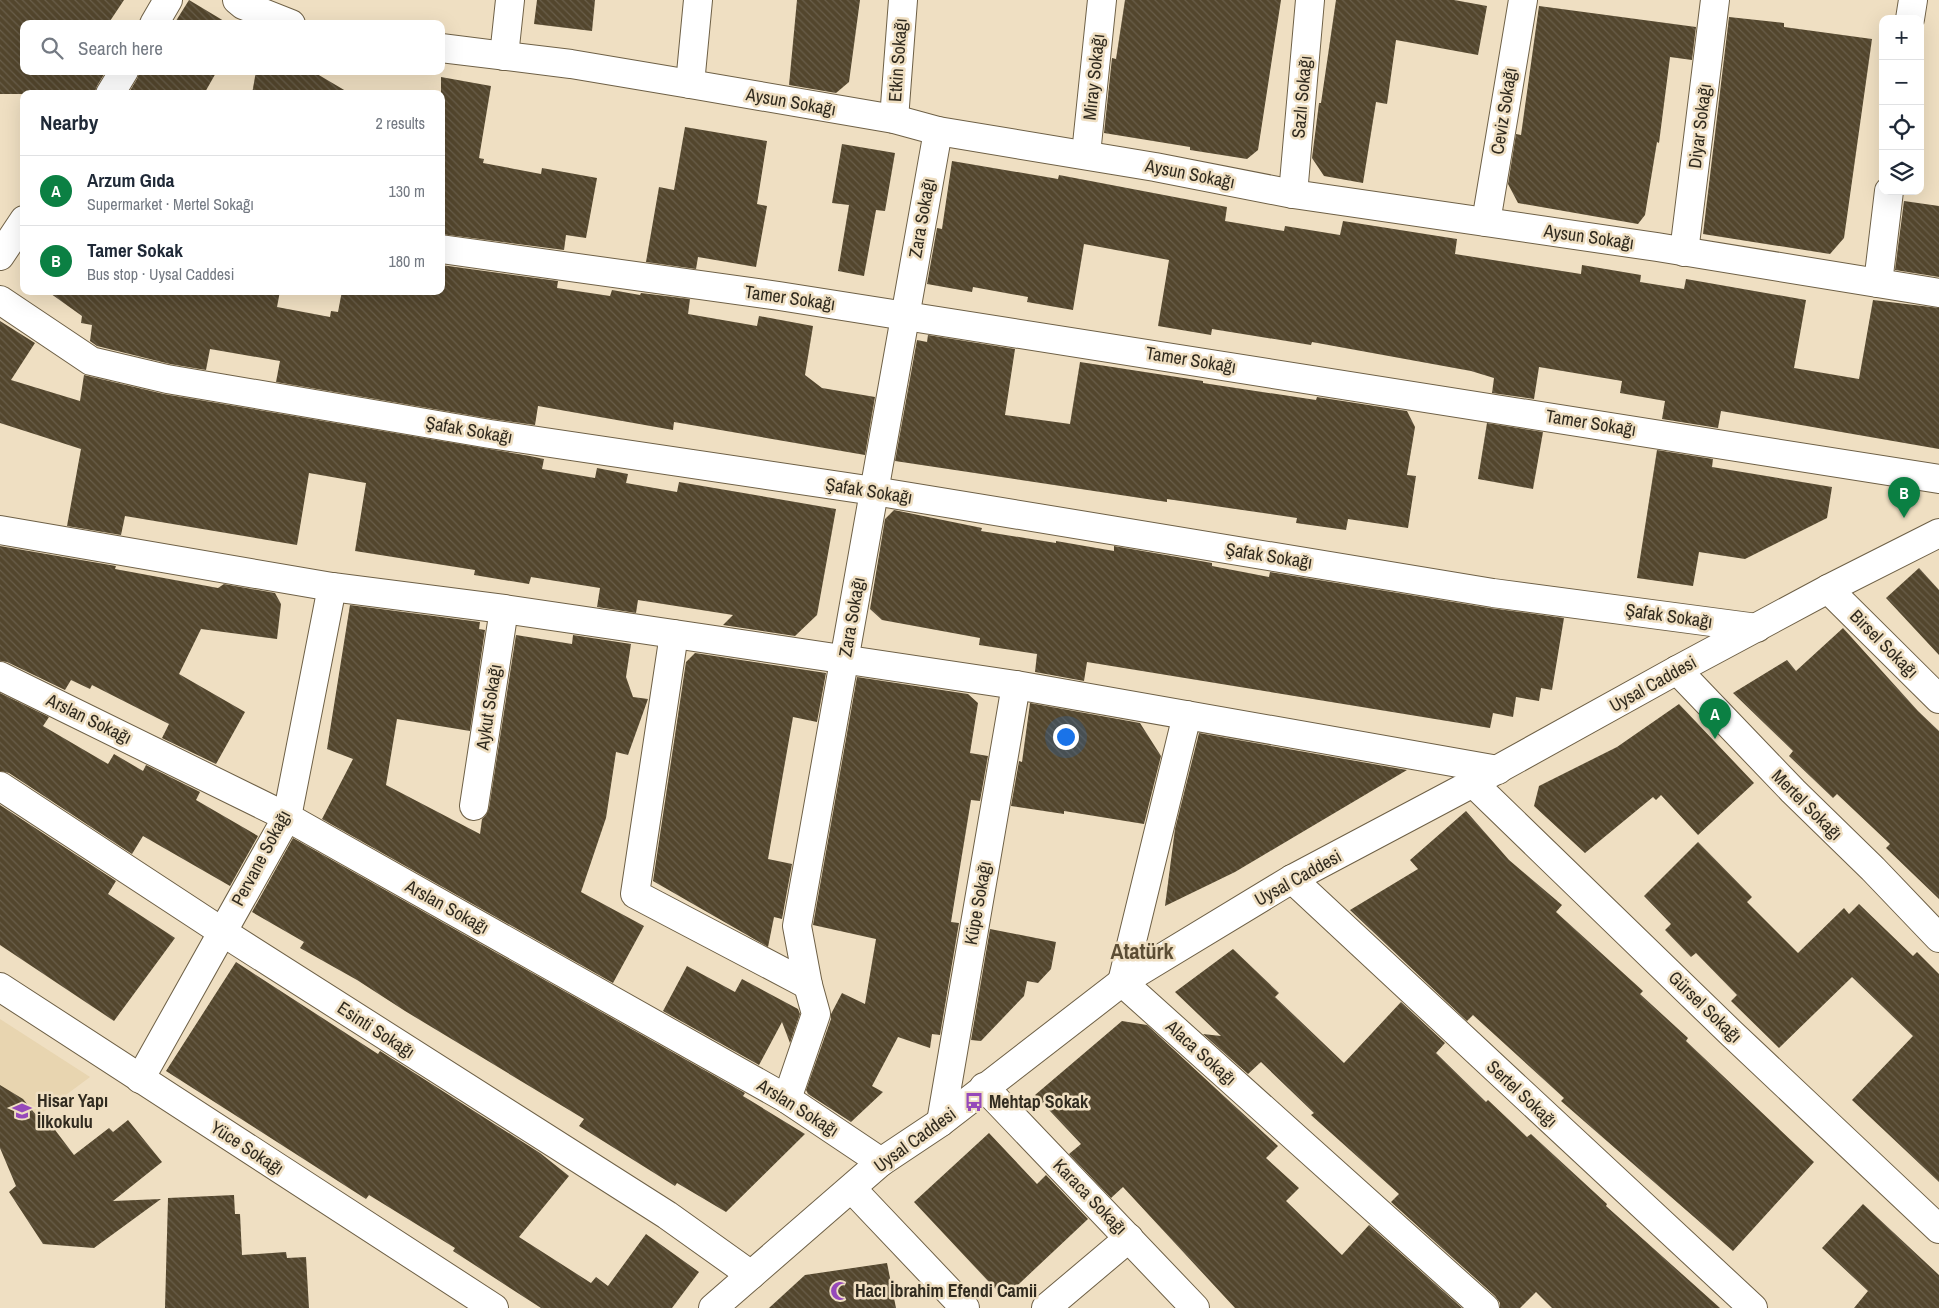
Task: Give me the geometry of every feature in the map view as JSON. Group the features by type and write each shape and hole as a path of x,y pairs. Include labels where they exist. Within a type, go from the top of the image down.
{"street":[{"path":"156,20 168,0"},
{"path":"236,0 243,5 281,20"},
{"path":"504,56 510,0"},
{"path":"690,84 698,0"},
{"name":"Etkin Sokağı","path":"894,120 903,0"},
{"name":"Miray Sokağı","path":"1086,154 1102,0"},
{"name":"Sazlı Sokağı","path":"1293,194 1310,0"},
{"name":"Ceviz Sokağı","path":"1486,222 1522,0"},
{"name":"Diyar Sokağı","path":"1684,252 1715,0"},
{"path":"1910,15 1912,0"},
{"name":"Aysun Sokağı","path":"445,49 571,64 690,84 894,120 938,130 1086,154 1293,194 1684,252 1939,293"},
{"path":"112,90 122,75"},
{"name":"Zara Sokağı","path":"787,1098 816,1014 808,985 797,926 938,130"},
{"path":"1878,283 1889,195"},
{"path":"0,256 20,226"},
{"name":"Tamer Sokağı","path":"445,250 904,316 1939,479"},
{"name":"Şafak Sokağı","path":"0,300 91,361 167,379 490,434 874,492 1493,593 1757,628"},
{"path":"0,530 332,587 504,609 1016,685 1498,770"},
{"name":"Uysal Caddesi","path":"713,1308 852,1190 881,1162 941,1122 1122,982 1292,879 1498,770 1677,670 1828,589 1939,533"},
{"name":"Pervane Sokağı","path":"140,1078 287,817 332,587"},
{"name":"Birsel Sokağı","path":"1828,589 1939,699"},
{"name":"Aykut Sokağı","path":"474,806 504,609"},
{"path":"674,634 635,894 808,985"},
{"name":"Mertel Sokağı","path":"1677,670 1793,791 1873,869 1939,938"},
{"name":"Arslan Sokağı","path":"0,676 287,817 787,1098 881,1162"},
{"name":"Küpe Sokağı","path":"941,1122 1016,685"},
{"path":"1122,982 1187,715"},
{"name":"Gürsel Sokağı","path":"1473,783 1724,1026 1939,1229"},
{"name":"Esinti Sokağı","path":"0,786 221,932 667,1215 751,1275"},
{"name":"Sertel Sokağı","path":"1292,879 1753,1308"},
{"name":"Alaca Sokağı","path":"1122,982 1484,1308"},
{"name":"Yüce Sokağı","path":"0,987 494,1308"},
{"name":"Karaca Sokağı","path":"984,1087 1195,1308"},
{"path":"852,1190 965,1308"},
{"path":"1046,1308 1129,1238"}],"shaded area":[{"name":"Hisar Yapı İlkokulu","path":"0,1019 90,1077 0,1144"}],"building":[{"path":"0,0 124,0 111,20 20,20 20,75 104,75 96,90 20,90 20,94 0,94"},
{"path":"189,0 222,20 176,20"},
{"path":"537,0 595,0 592,31 534,24"},
{"path":"797,0 860,0 849,82 836,93 789,85"},
{"path":"1125,0 1281,0 1258,150 1247,159 1190,150 1190,147 1104,133 1112,58 1116,59"},
{"path":"1336,0 1454,0 1487,6 1478,55 1396,40 1387,104 1376,102 1363,183 1324,176 1312,158"},
{"path":"1539,6 1696,27 1692,60 1670,57 1659,143 1657,142 1645,215 1638,224 1518,203 1508,184 1516,134 1521,135"},
{"path":"1729,17 1784,23 1784,27 1872,39 1844,238 1830,254 1703,234"},
{"path":"138,75 215,75 206,90 130,90"},
{"path":"255,75 319,75 344,90 253,90"},
{"path":"441,77 491,86 479,158 484,159 483,163 541,174 542,168 597,178 586,238 566,235 564,250 445,235 445,90 441,90"},
{"path":"685,127 767,141 757,204 767,206 756,267 698,257 696,269 646,262 659,187 674,190"},
{"path":"842,144 895,153 885,211 876,210 864,276 838,271 849,205 832,203"},
{"path":"952,161 1058,179 1059,175 1227,207 1225,221 1284,231 1285,226 1340,235 1343,221 1457,239 1455,254 1581,274 1582,265 1641,275 1640,282 1684,289 1686,279 1806,300 1794,368 1859,379 1873,300 1939,308 1939,449 1721,411 1718,428 1662,419 1665,401 1620,393 1622,381 1539,367 1534,399 1492,393 1494,378 1471,371 1312,342 1311,345 1212,329 1211,335 1158,326 1169,260 1084,244 1073,310 1027,302 1028,297 973,287 972,292 927,284 937,228 942,229"},
{"path":"1904,201 1939,206 1939,277 1895,270"},
{"path":"445,266 558,281 557,288 610,296 612,290 640,295 641,293 690,299 688,314 757,326 759,316 813,326 805,375 822,388 875,397 865,455 674,422 673,430 538,406 535,425 492,419 276,382 280,361 210,349 206,370 170,364 97,346 90,341 92,325 81,323 82,316 53,295 279,295 277,307 330,317 331,311 338,312 341,295 445,295"},
{"path":"0,321 35,343 11,380 80,401 84,375 164,394 530,456 544,459 542,469 595,478 597,468 628,474 626,483 677,492 679,482 836,509 817,615 795,636 723,625 733,615 638,600 636,613 597,607 600,588 531,577 529,584 474,575 475,570 355,551 366,483 309,473 297,545 125,516 121,535 67,526 81,449 0,423"},
{"path":"928,335 1015,349 1005,415 1070,424 1080,362 1316,400 1317,397 1407,411 1415,427 1407,475 1416,476 1408,528 1348,519 1346,530 1296,523 1297,518 1167,499 1167,502 895,461 917,340 927,342"},
{"path":"1487,423 1543,432 1533,489 1478,479"},
{"path":"1657,450 1713,459 1712,467 1832,487 1827,518 1745,559 1699,552 1693,586 1637,578"},
{"path":"894,510 982,528 981,531 1114,551 1114,546 1212,563 1212,566 1269,577 1270,572 1490,608 1564,618 1552,690 1541,688 1539,701 1516,697 1513,717 1493,713 1490,728 1087,662 1084,681 1035,672 1037,654 979,645 980,638 882,620 870,609 885,519"},
{"path":"0,546 116,566 115,569 218,588 224,584 275,593 281,604 277,639 201,629 179,674 245,712 216,764 162,738 169,724 92,685 90,689 71,680 65,690 7,662 0,661"},
{"path":"1919,568 1939,590 1939,655 1886,598"},
{"path":"350,605 480,622 479,629 485,630 470,731 397,719 386,785 480,834 482,819 489,808 516,635 572,644 573,635 631,644 626,677 633,697 648,699 628,755 616,752 606,818 581,892 644,926 613,983 322,819 353,759 327,749"},
{"path":"1843,628 1918,711 1939,731 1939,899 1886,848 1890,844 1837,794 1833,798 1789,756 1793,751 1733,693 1787,660 1796,671"},
{"path":"695,653 826,673 817,722 793,717 768,859 792,864 782,919 774,917 768,947 653,881 686,662"},
{"path":"857,677 968,694 978,703 970,753 988,756 980,801 971,800 951,922 959,923 940,1035 932,1034 930,1048 898,1037 872,1086 883,1092 851,1122 808,1094 806,1090 831,1019 831,1014 842,993 865,1004 876,939 813,925"},
{"path":"0,693 49,717 43,726 108,764 114,754 143,771 146,765 200,792 196,800 258,836 230,886 143,836 132,854 9,773 0,771"},
{"path":"1030,703 1140,723 1161,756 1144,824 1064,811 1064,814 1011,806 1019,761 1022,762"},
{"path":"1679,704 1754,783 1698,835 1661,795 1656,800 1653,797 1585,853 1534,806 1539,786 1617,747"},
{"path":"1199,733 1407,770 1235,872 1165,906 1175,829"},
{"path":"0,805 116,881 108,894 175,938 114,1021 0,945"},
{"path":"1466,811 1509,860 1562,905 1556,912 1643,991 1640,994 1688,1038 1686,1041 1814,1162 1733,1251 1561,1101 1564,1098 1473,1015 1467,1021 1350,910 1418,869 1410,860"},
{"path":"293,838 745,1093 743,1096 805,1134 726,1212 677,1183 675,1186 579,1126 584,1119 357,980 300,948 304,942 252,912"},
{"path":"1698,842 1752,897 1747,902 1798,953 1844,908 1849,914 1859,904 1913,956 1917,952 1939,974 1939,1182 1852,1100 1913,1036 1852,977 1779,1048 1731,1001 1737,995 1696,953 1691,957 1665,930 1671,924 1644,896"},
{"path":"990,929 1056,942 1051,969 1038,983 1027,981 1024,996 981,1041 971,1040"},
{"path":"1233,949 1279,993 1275,997 1344,1063 1401,1002 1445,1043 1436,1053 1486,1102 1488,1100 1527,1137 1531,1134 1607,1204 1606,1206 1720,1308 1552,1308 1536,1292 1520,1308 1500,1308 1500,1303 1495,1296 1391,1202 1399,1194 1311,1115 1314,1113 1261,1062 1248,1074 1203,1034 1221,1036 1175,992"},
{"path":"236,962 378,1054 380,1051 540,1153 569,1176 519,1237 591,1283 596,1277 608,1286 646,1234 699,1272 672,1308 541,1308 453,1251 455,1248 369,1195 366,1199 166,1071"},
{"path":"687,966 735,992 742,979 798,1009 800,1014 790,1043 782,1022 759,1065 663,1011"},
{"path":"1122,1021 1147,1025 1278,1146 1266,1158 1299,1188 1286,1201 1342,1255 1369,1225 1462,1308 1235,1308 1123,1187 1111,1198 1069,1154 1081,1144 1035,1095"},
{"path":"0,1085 23,1099 45,1126 49,1122 74,1155 109,1128 113,1132 128,1120 162,1162 113,1201 161,1199 94,1248 43,1244 9,1192 16,1186 0,1148"},
{"path":"989,1133 1037,1184 1046,1175 1088,1219 1004,1298 914,1202"},
{"path":"234,1195 235,1214 240,1214 242,1255 286,1252 287,1258 306,1257 309,1308 165,1308 168,1198"},
{"path":"1863,1204 1939,1275 1939,1308 1854,1308 1868,1291 1822,1248"},
{"name":"Hacı İbrahim Efendi Camii","path":"887,1263 896,1308 769,1308 805,1275"}],"place":[{"name":"Tamer Sokak","path":"1904,518"},
{"name":"Arzum Gıda","path":"1715,739"},
{"name":"Mehtap Sokak","path":"974,1102"},
{"name":"Hisar Yapı İlkokulu","path":"22,1111"},
{"name":"Hacı İbrahim Efendi Camii","path":"840,1291"}],"district":[{"name":"Atatürk","path":"1142,951"}]}
